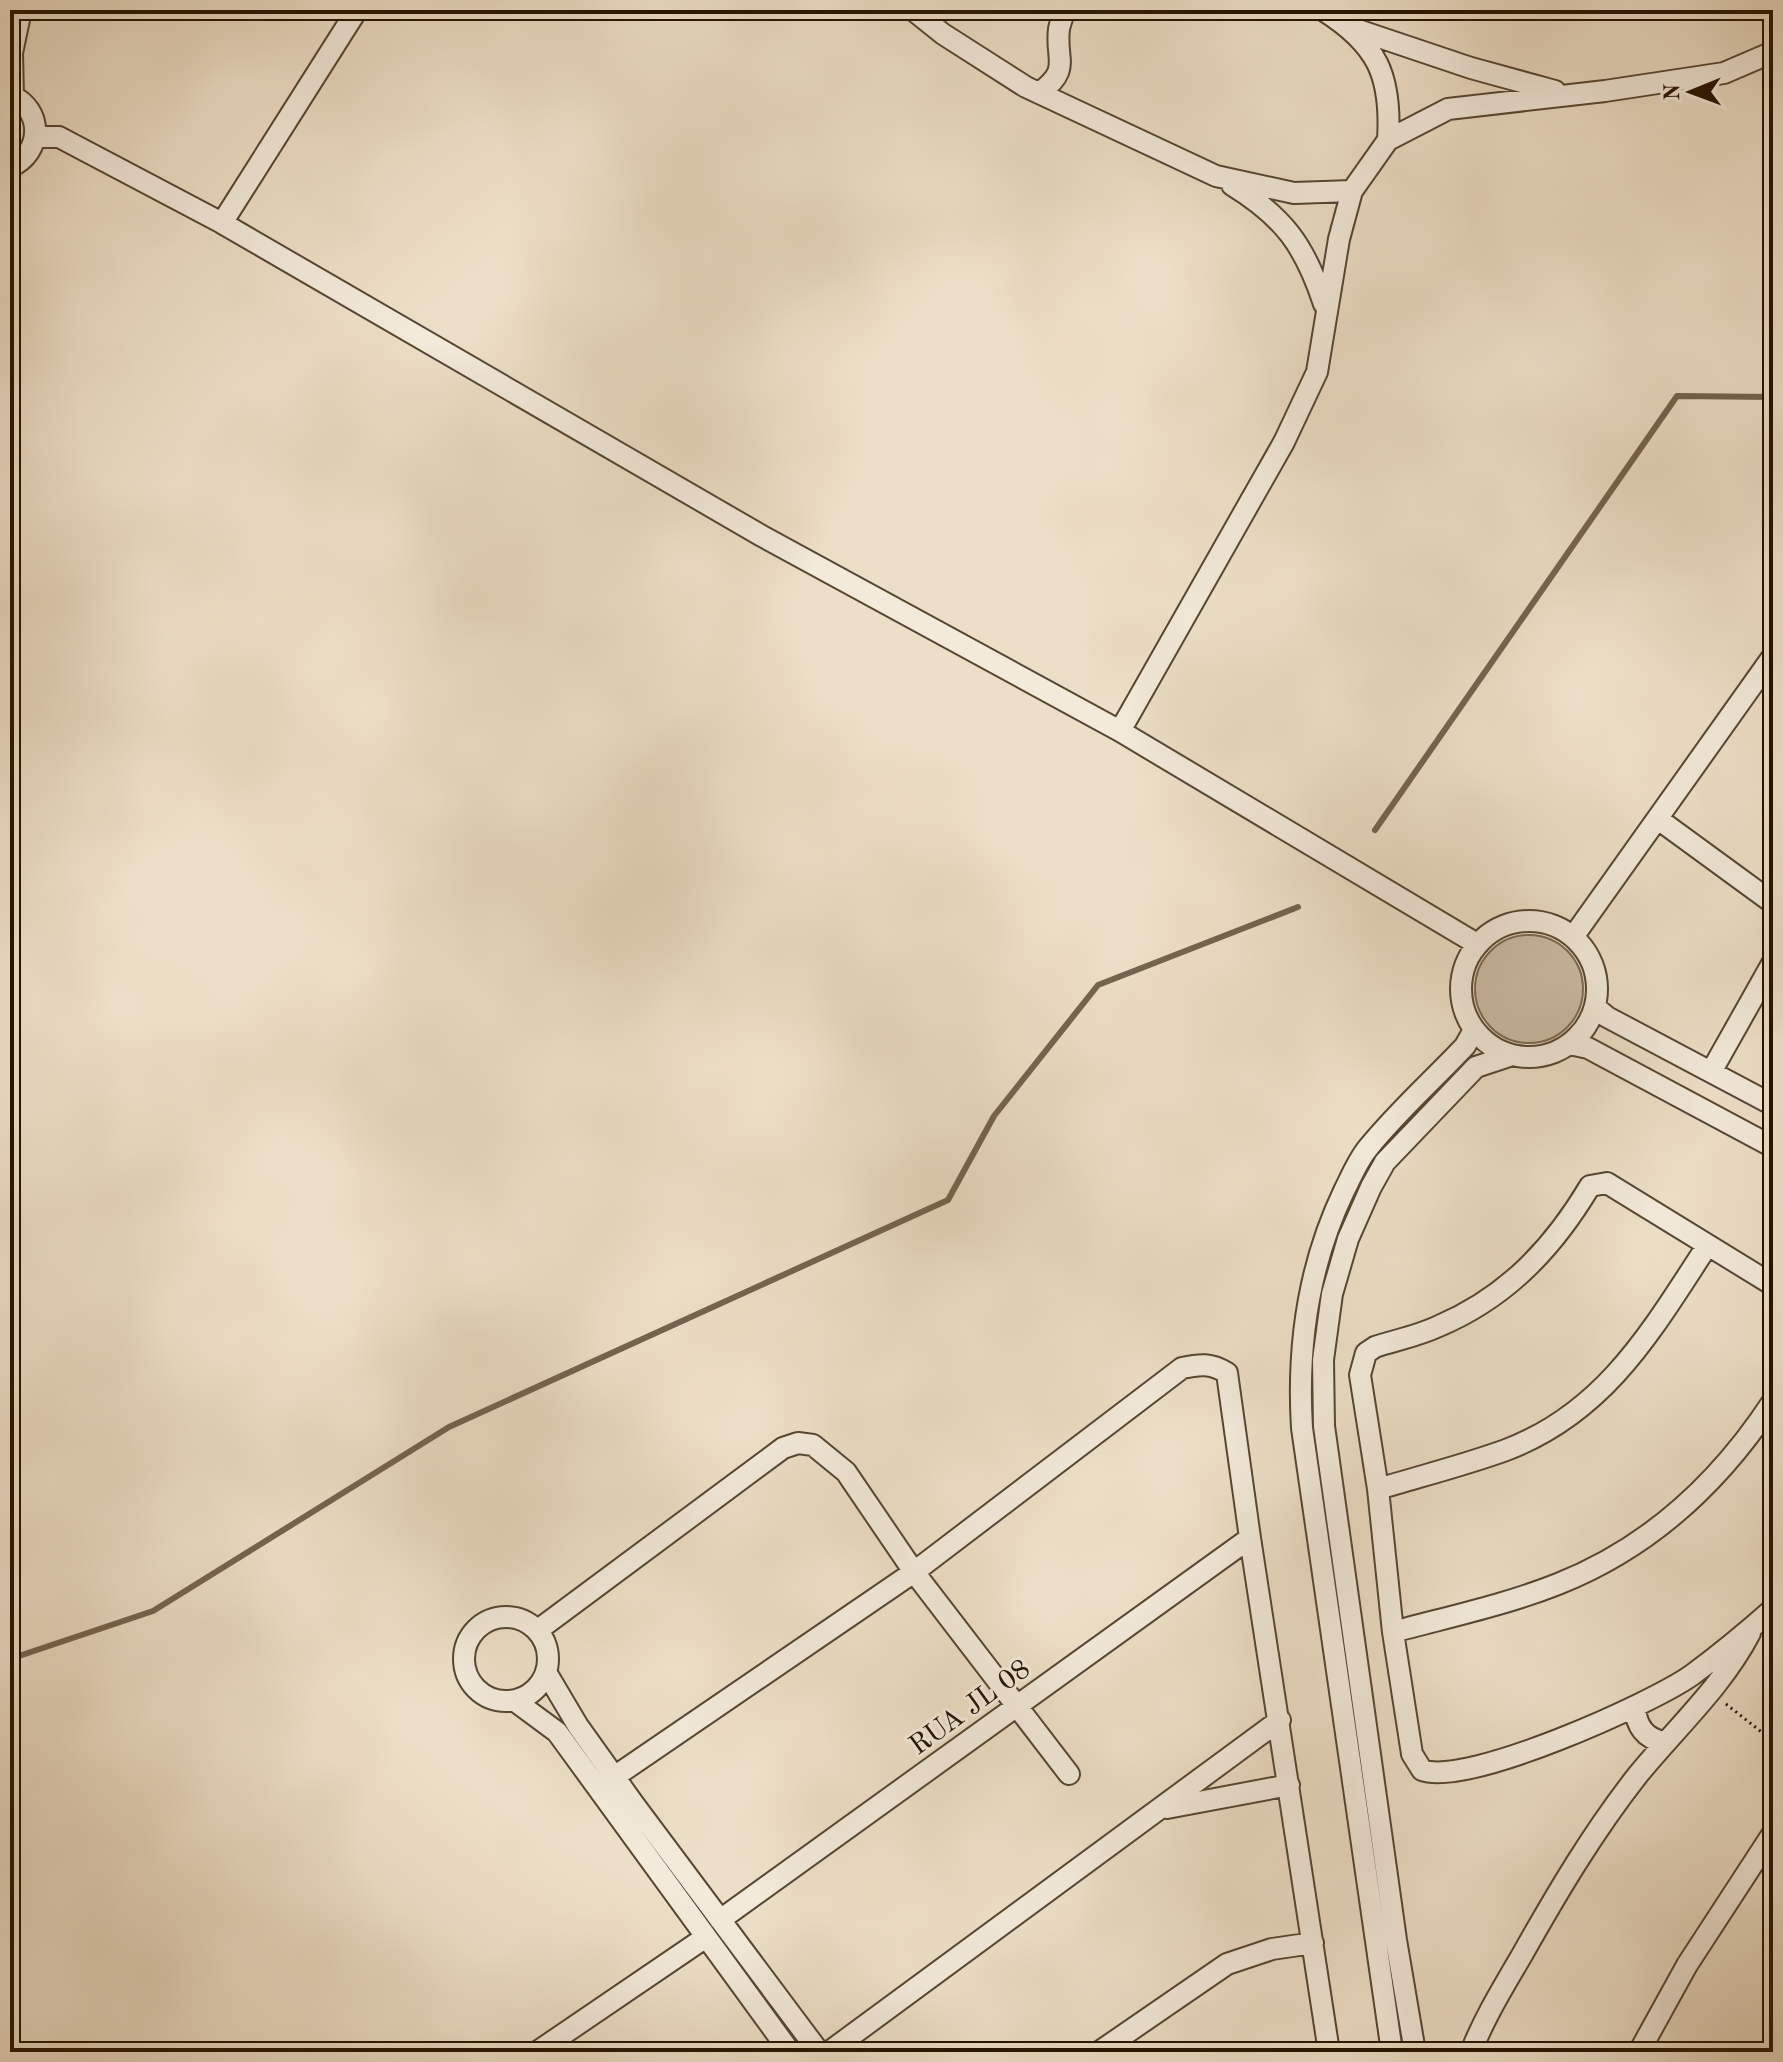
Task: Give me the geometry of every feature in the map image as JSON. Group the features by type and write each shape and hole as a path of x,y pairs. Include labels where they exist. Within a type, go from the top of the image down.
{"street":[{"path":"10,167 28,155 36,137 29,108 12,95 12,53 21,10"},
{"path":"222,223 357,10"},
{"path":"913,10 943,34 1039,93 1216,176 1263,204 1289,232 1313,269 1326,308"},
{"path":"1039,93 1056,76 1061,62 1059,29 1065,10"},
{"path":"1323,10 1352,28 1471,68 1567,95"},
{"path":"1352,28 1377,61 1387,89 1388,140"},
{"path":"1120,731 1284,442 1317,372 1326,308 1352,191 1388,140 1448,109 1724,73 1773,52"},
{"path":"36,137 59,137 222,223 762,536 1120,731 1477,944"},
{"path":"1216,176 1294,193 1352,191"},
{"path":"1573,937 1773,656"},
{"path":"1658,819 1773,903"},
{"path":"1531,920 1561,928 1573,937 1591,961 1596,976 1595,1007 1581,1033 1570,1044 1542,1056 1512,1055 1497,1049 1474,1030 1467,1016 1461,986 1469,957 1477,944 1502,926 1531,920"},
{"path":"1711,1072 1773,962"},
{"path":"1595,1007 1607,1017 1773,1105"},
{"path":"1392,2052 1302,1428 1301,1358 1310,1289 1333,1217 1351,1176 1366,1150 1465,1046 1474,1030"},
{"path":"1570,1044 1588,1048 1773,1147"},
{"path":"1415,2052 1396,1940 1326,1437 1322,1393 1324,1349 1332,1294 1348,1239 1385,1162 1476,1067 1512,1055"},
{"path":"1773,1285 1607,1183 1590,1186 1552,1243 1502,1290 1439,1327 1375,1347 1366,1353 1360,1375 1412,1754 1417,1765 1430,1773 1438,1774 1523,1752 1635,1707 1690,1676 1773,1609"},
{"path":"1378,1489 1506,1450 1557,1424 1580,1408 1636,1353 1707,1246"},
{"path":"614,1777 914,1572 1182,1368 1215,1365 1227,1373 1329,2052"},
{"path":"1393,1632 1526,1595 1589,1571 1618,1555 1664,1523 1698,1494 1742,1445 1773,1401"},
{"path":"538,1630 783,1448 798,1443 813,1445 846,1472 914,1572 1069,1774"},
{"name":"RUA JL 08","path":"720,1920 1250,1538"},
{"path":"497,1617 519,1619 538,1630 548,1650 546,1672 534,1691 515,1701 493,1700 474,1688 464,1668 466,1646 478,1627 497,1617"},
{"path":"1471,2052 1507,1980 1612,1808 1664,1742 1710,1692 1739,1654 1753,1626"},
{"path":"546,1672 614,1777 819,2052"},
{"path":"1690,1676 1710,1692"},
{"path":"515,1701 557,1732 790,2052"},
{"path":"1635,1707 1637,1721 1644,1732 1664,1742"},
{"path":"829,2052 1280,1720"},
{"path":"1159,1809 1289,1785"},
{"path":"1639,2052 1695,1952 1773,1833"},
{"path":"537,2052 706,1937"},
{"path":"1099,2052 1227,1964 1272,1949 1313,1943"},
{"path":"758,2007 775,1993"}],"path":[{"path":"1710,1692 1773,1741"}],"shaded area":[{"path":"1529,935 1550,939 1568,950 1579,968 1583,989 1579,1010 1568,1028 1550,1039 1529,1043 1508,1039 1490,1028 1479,1010 1475,989 1479,968 1490,950 1508,939"}],"waterway":[{"path":"1375,830 1677,396 1773,397"},
{"path":"10,1659 153,1611 449,1427 948,1200 994,1116 1098,985 1298,907"}]}
